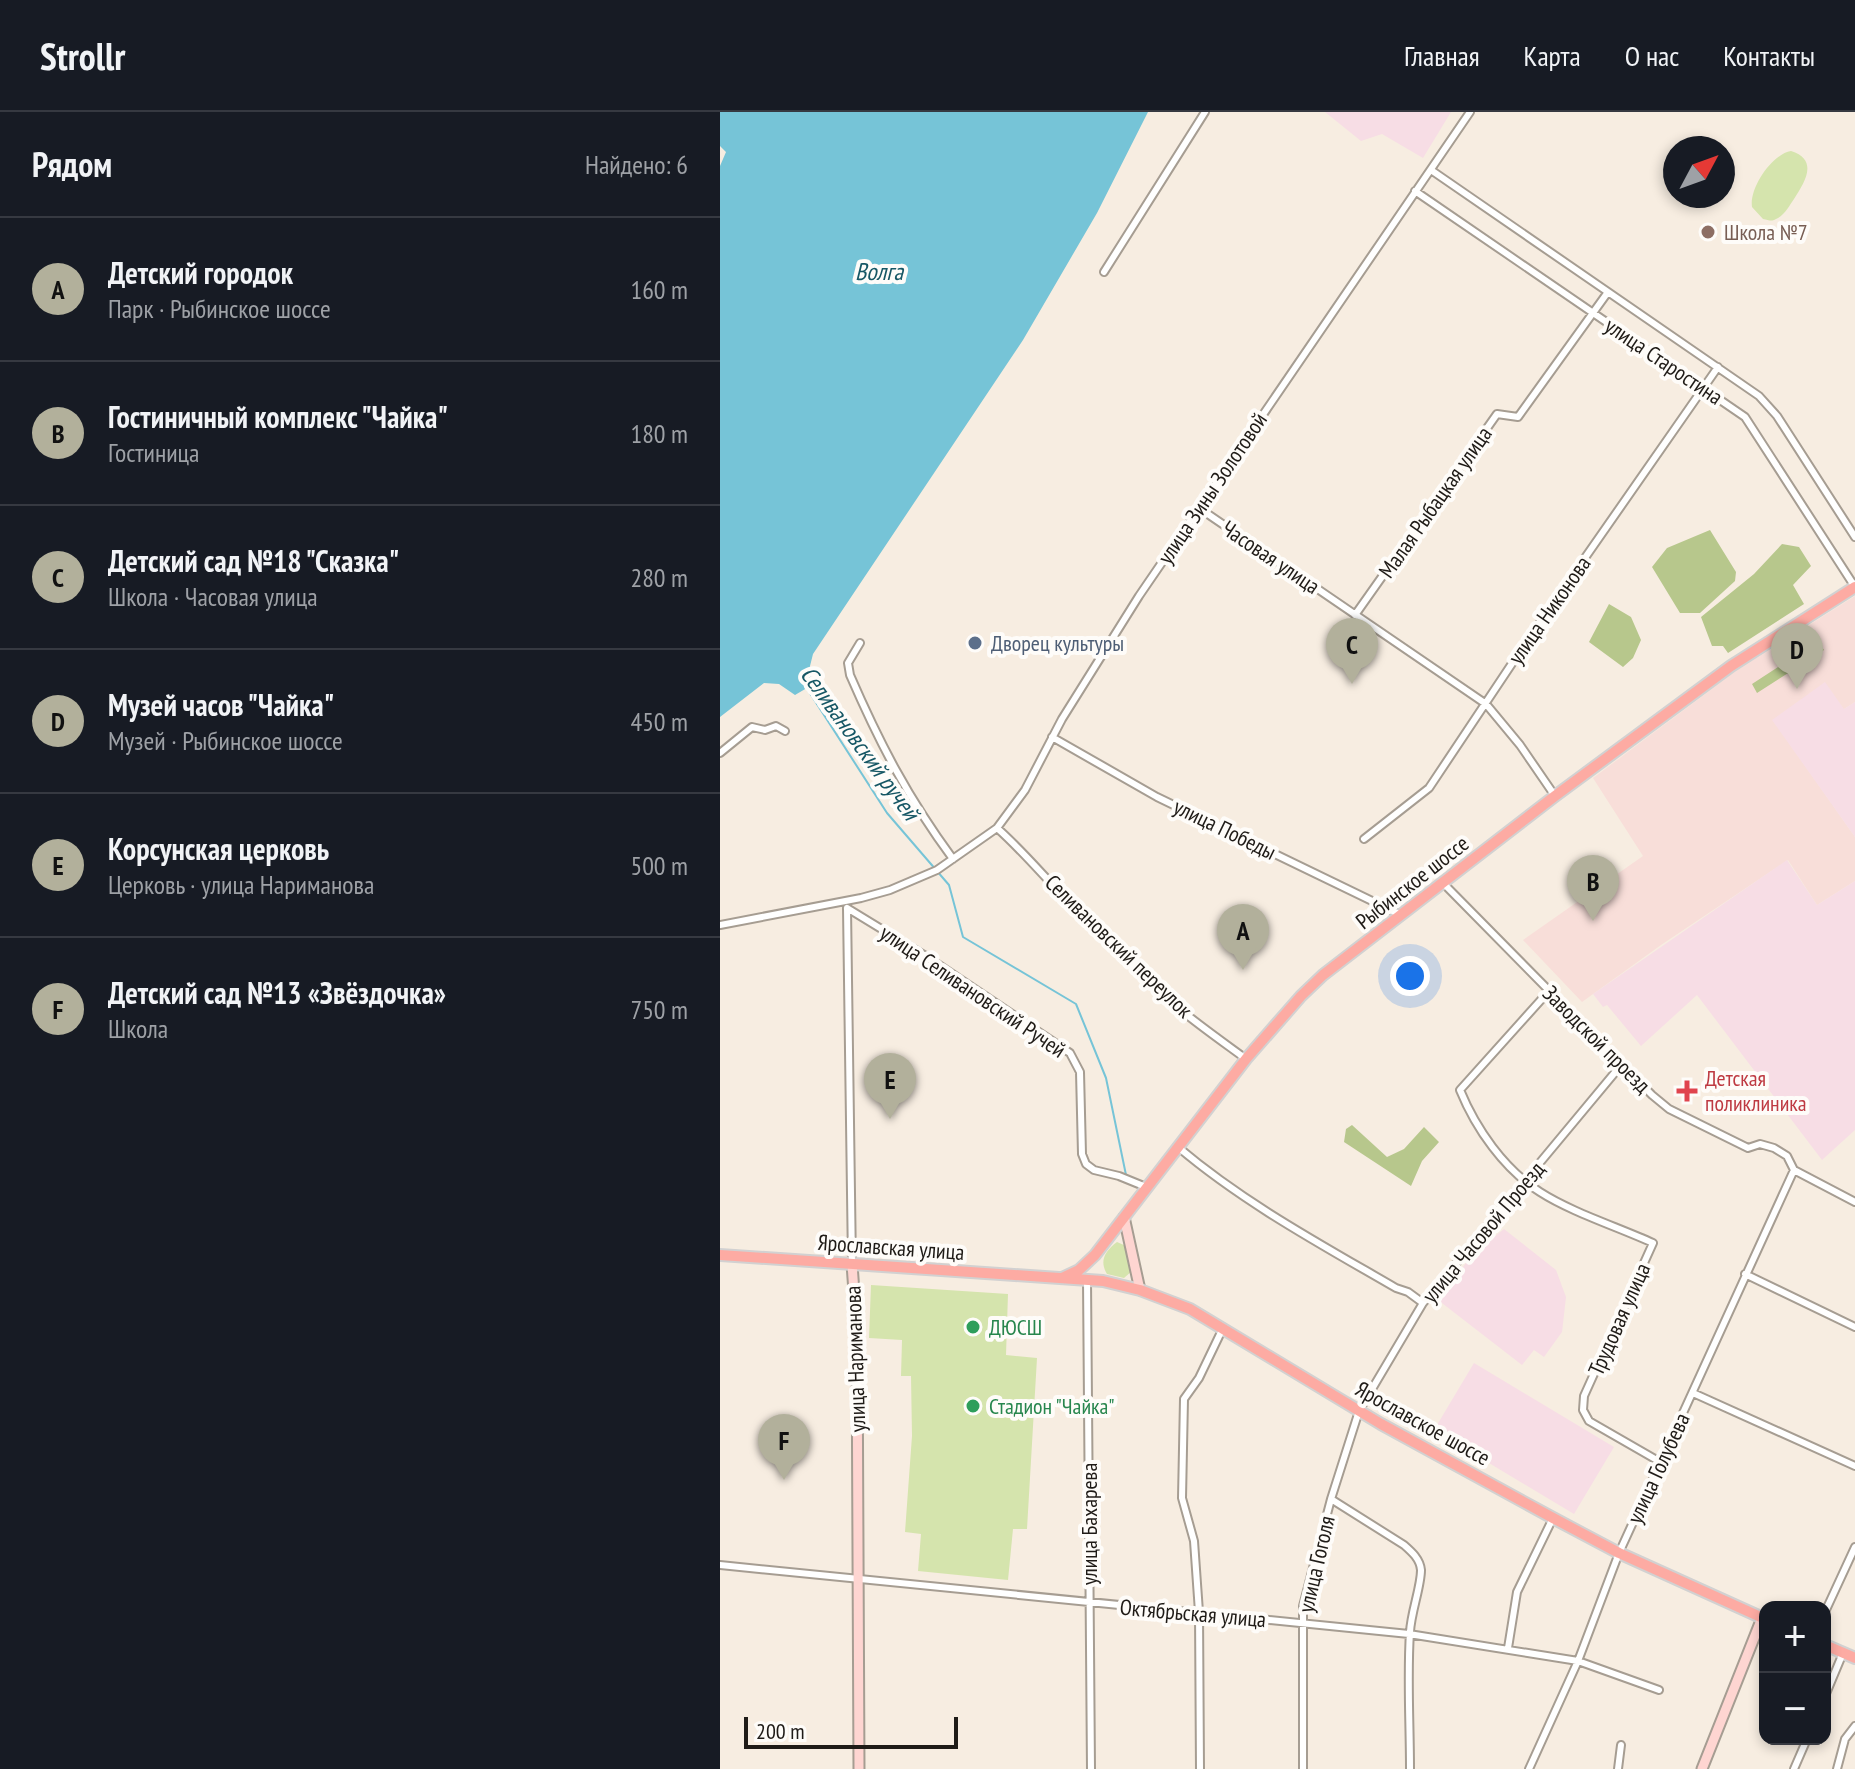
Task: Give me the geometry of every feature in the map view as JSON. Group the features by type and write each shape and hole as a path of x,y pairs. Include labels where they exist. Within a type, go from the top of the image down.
{"main road":[{"name":"Рыбинское шоссе","path":"1060,1279 1088,1263 1246,1059 1301,996 1555,796 1731,666 1855,587"},
{"path":"1124,1217 1140,1290"},
{"name":"Ярославская улица","path":"720,1255 1060,1279"},
{"name":"улица Нариманова","path":"852,1264 857,1334 859,1769"},
{"name":"Ярославское шоссе","path":"1060,1279 1115,1283 1177,1302 1359,1411 1553,1518 1619,1553 1759,1616"},
{"path":"1702,1769 1759,1630"},
{"path":"1831,1648 1855,1658"}],"street":[{"path":"1104,272 1205,112"},
{"name":"улица Зины Золотовой","path":"720,925 847,905 908,883 953,859 997,828 1025,790 1094,667 1199,508 1470,112"},
{"name":"улица Старостина","path":"1431,170 1759,396 1771,408 1855,537"},
{"name":"улица Старостина","path":"1415,191 1750,422 1855,587"},
{"name":"Малая Рыбацкая улица","path":"1355,615 1497,414 1518,417 1608,292"},
{"name":"улица Никонова","path":"1364,839 1429,788 1718,367"},
{"name":"Часовая улица","path":"1199,508 1486,704 1520,745 1555,796"},
{"path":"860,643 848,663 850,675 879,740 908,794 953,859"},
{"path":"720,753 752,727 765,730 776,726 785,731"},
{"name":"улица Победы","path":"1052,737 1157,797 1401,915"},
{"name":"Селивановский переулок","path":"997,828 1136,968 1246,1059"},
{"name":"Заводской проезд","path":"1443,883 1669,1109 1748,1148 1760,1144 1774,1148 1787,1156 1794,1170 1855,1202"},
{"name":"улица Селивановский Ручей","path":"847,905 1070,1053 1080,1072 1082,1154 1086,1164 1094,1170 1146,1187"},
{"name":"улица Нариманова","path":"847,905 852,1264"},
{"name":"Трудовая улица","path":"1549,991 1460,1090 1479,1130 1525,1181 1549,1197 1653,1243 1594,1370 1584,1396 1583,1410 1589,1421 1662,1463"},
{"name":"улица Часовой Проезд","path":"1359,1411 1423,1303 1622,1064"},
{"path":"1178,1147 1213,1176 1315,1241 1423,1303"},
{"name":"улица Голубева","path":"1529,1769 1578,1661 1619,1553 1794,1170"},
{"path":"1745,1274 1855,1327"},
{"name":"улица Бахарева","path":"1087,1280 1091,1769"},
{"path":"1200,1769 1199,1612 1194,1541 1182,1498 1184,1399 1199,1378 1223,1328"},
{"path":"1693,1393 1855,1466"},
{"name":"улица Гоголя","path":"1303,1769 1303,1606 1331,1499 1359,1411"},
{"path":"1331,1499 1404,1545 1417,1558 1421,1573 1409,1634 1410,1769"},
{"path":"1508,1648 1517,1592 1553,1518"},
{"path":"1830,1601 1855,1547"},
{"name":"Октябрьская улица","path":"720,1565 1409,1634 1578,1661 1659,1690"},
{"path":"1831,1682 1843,1653"},
{"path":"1837,1769 1845,1739 1855,1726"},
{"path":"1618,1769 1621,1745"},
{"path":"1794,1769 1804,1745"}],"shaded area":[{"path":"1325,112 1451,112 1423,158 1382,134 1361,141"},
{"path":"1855,596 1855,702 1844,709 1773,720 1855,837 1855,881 1817,905 1788,860 1582,1002 1523,940 1643,856 1593,778 1736,671"},
{"path":"1825,682 1844,709 1855,702 1855,837 1772,720"},
{"path":"1787,860 1817,905 1855,881 1855,1130 1822,1160 1697,995 1641,1046 1607,1005 1603,1007 1593,994"},
{"path":"1504,1229 1556,1270 1566,1297 1562,1332 1544,1357 1534,1350 1522,1365 1438,1300 1472,1255"},
{"path":"1474,1363 1614,1447 1574,1514 1434,1430"}],"green space":[{"path":"1791,151 1805,160 1805,179 1782,215 1773,220 1763,219 1752,207 1754,191 1763,173 1776,158"},
{"path":"1710,530 1736,572 1735,581 1700,613 1680,613 1652,567 1667,548"},
{"path":"1782,544 1799,547 1811,566 1793,585 1804,604 1728,653 1723,646 1712,646 1701,617 1754,574"},
{"path":"1609,604 1631,617 1641,640 1633,658 1623,667 1589,642"},
{"path":"1818,641 1824,650 1757,693 1752,684"},
{"path":"1352,1125 1387,1157 1404,1149 1424,1127 1439,1142 1422,1161 1411,1186 1344,1142 1346,1129"},
{"path":"1117,1242 1126,1246 1132,1271 1124,1278 1107,1274 1103,1261"},
{"name":"Стадион \"Чайка\"","path":"871,1285 1008,1294 1006,1355 1037,1358 1027,1529 1013,1529 1008,1580 918,1571 921,1534 905,1532 912,1436 911,1376 901,1376 902,1340 869,1338"}],"water":[{"name":"Волга","path":"720,112 1148,112 1097,213 1023,340 813,654 810,666 812,685 795,695 779,684 764,683 720,717 720,166 726,152 720,146"}],"waterway":[{"name":"Селивановский ручей","path":"806,687 887,813 949,885 963,937 1076,1004 1106,1078 1126,1175"}],"place":[{"name":"Школа №7","path":"1708,232"},
{"name":"Дворец культуры","path":"975,643"},
{"name":"Детский сад №18 \"Сказка\"","path":"1352,684"},
{"name":"Музей часов \"Чайка\"","path":"1797,689"},
{"name":"Гостиничный комплекс \"Чайка\"","path":"1593,921"},
{"name":"Детский городок","path":"1243,970"},
{"name":"Детская поликлиника","path":"1687,1091"},
{"name":"Корсунская церковь","path":"890,1119"},
{"name":"ДЮСШ","path":"973,1327"},
{"name":"Стадион \"Чайка\"","path":"973,1406"},
{"name":"Детский сад №13 «Звёздочка»","path":"784,1480"}]}
